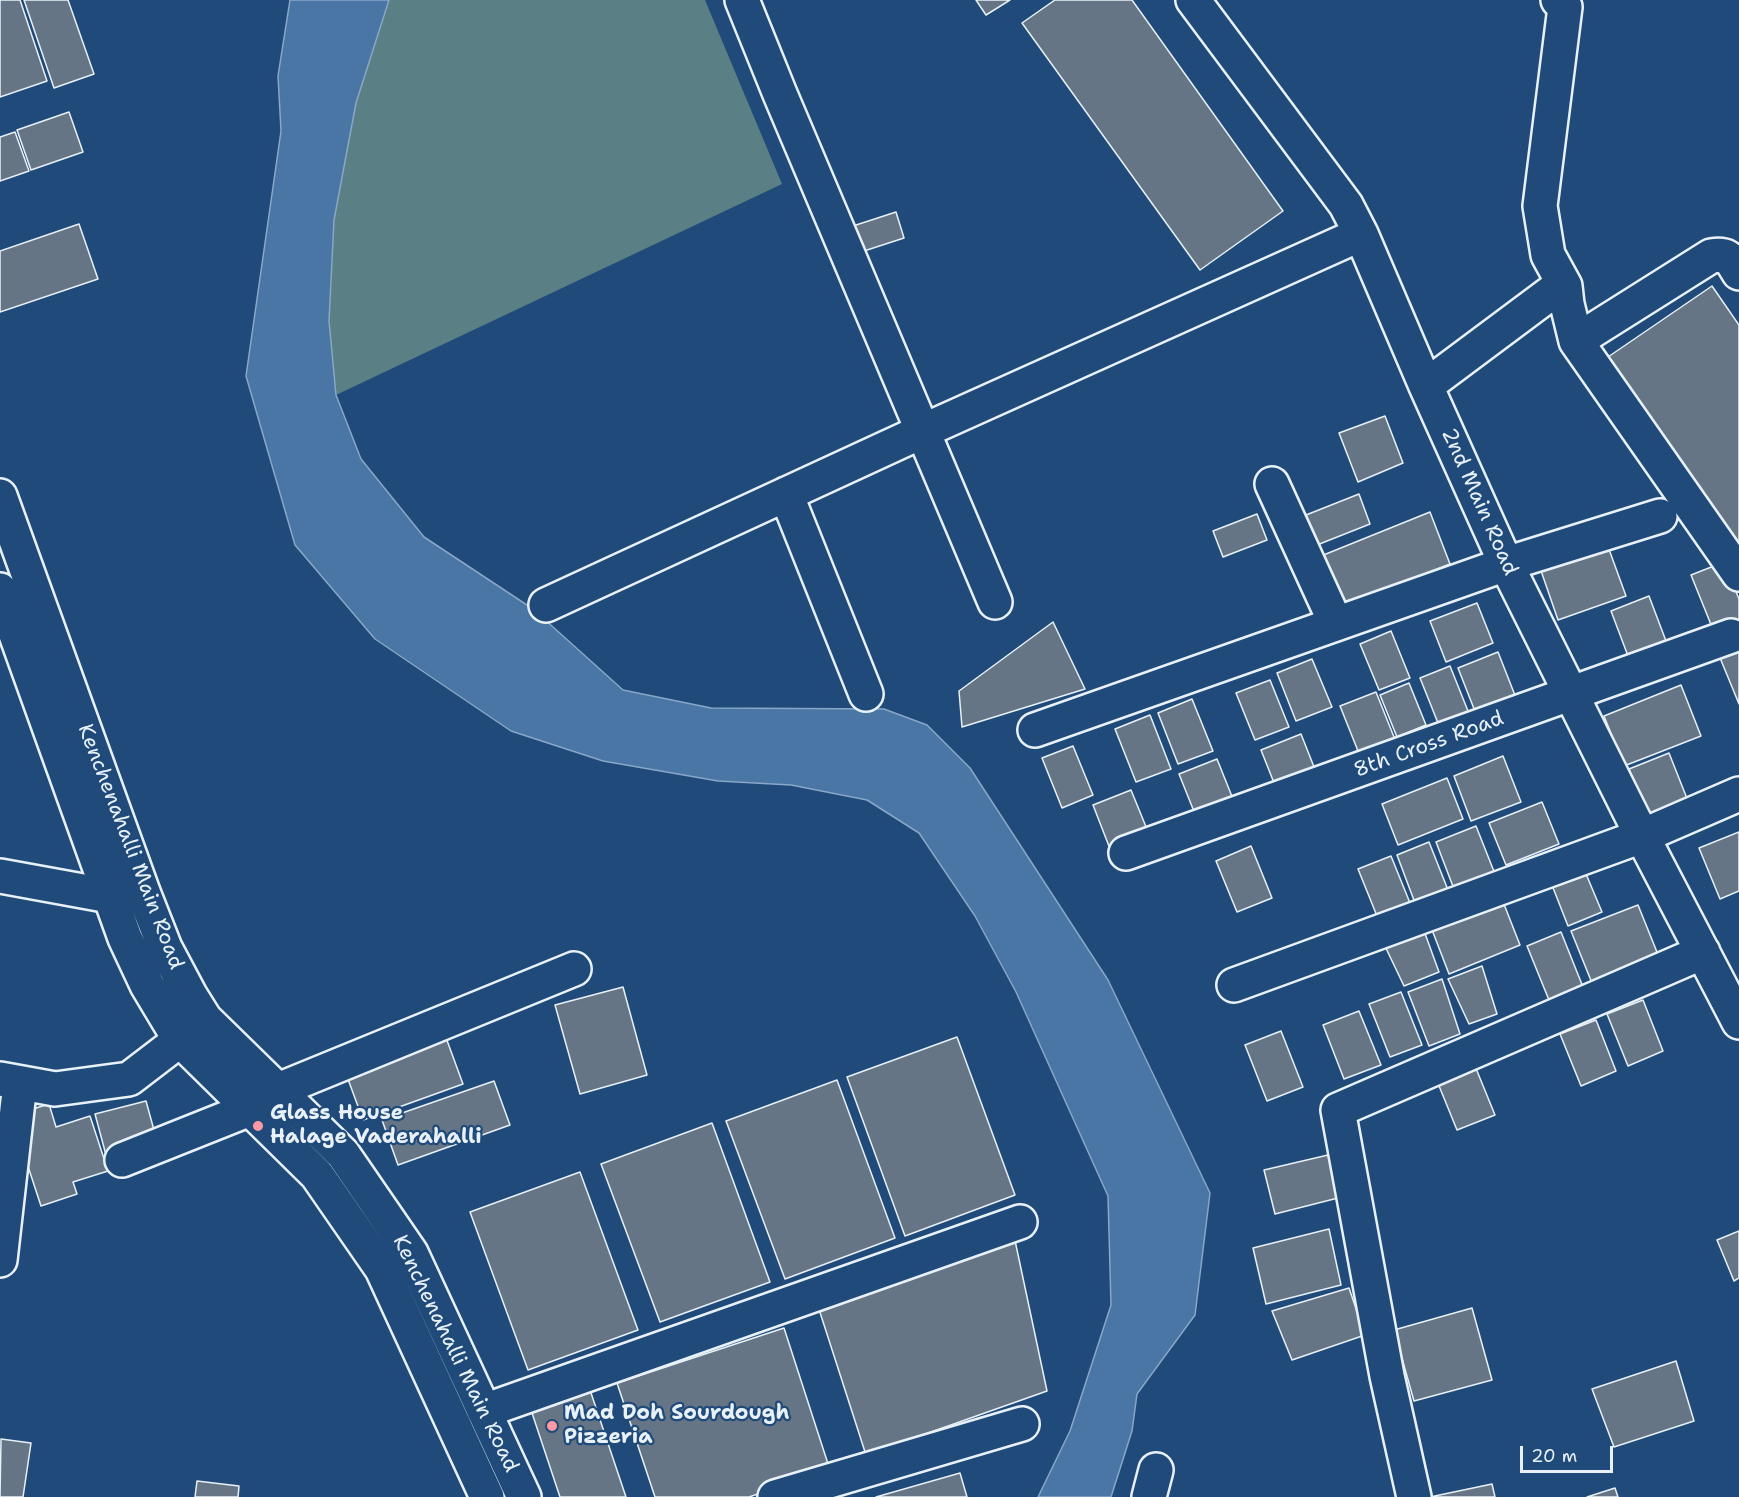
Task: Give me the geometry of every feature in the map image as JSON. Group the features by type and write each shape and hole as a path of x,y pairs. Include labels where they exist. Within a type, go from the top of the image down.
{"street":[{"path":"742,0 995,602"},
{"name":"2nd Main Road","path":"1193,0 1346,205 1361,234 1506,564 1642,836 1703,952 1730,982 1739,1022"},
{"path":"1558,0 1565,7 1540,206 1548,255 1565,286 1576,341 1739,574"},
{"path":"546,604 923,430 1361,234"},
{"path":"1576,341 1711,256 1722,254 1730,258 1739,273"},
{"path":"1426,386 1552,292 1565,286"},
{"path":"1272,484 1336,624"},
{"path":"786,494 866,694"},
{"name":"Kenchenahalli Main Road","path":"0,496 165,948 205,1019 343,1154 411,1253 524,1497"},
{"path":"1035,730 1506,564 1660,516"},
{"name":"Kenchenahalli Main Road","path":"0,590 125,938 143,978 180,1040 317,1175 382,1269 487,1497"},
{"name":"8th Cross Road","path":"1126,853 1731,636"},
{"path":"1234,985 1642,836 1739,794"},
{"path":"0,876 110,896 143,892"},
{"path":"1414,1497 1387,1376 1338,1110 1703,952"},
{"path":"278,1090 574,969"},
{"path":"0,1260 10,1081 55,1089 129,1079 180,1040"},
{"path":"122,1160 250,1109"},
{"path":"484,1411 1020,1222"},
{"path":"775,1497 1022,1424"}],"green space":[{"path":"389,0 705,0 782,184 336,395 329,321 334,220 356,103"}],"water":[{"path":"290,0 389,0 356,103 334,220 329,321 336,395 361,459 424,537 533,609 623,690 711,708 884,709 927,725 970,768 1108,980 1210,1193 1195,1315 1137,1394 1132,1431 1111,1497 1038,1497 1070,1431 1111,1305 1108,1196 1016,992 975,916 919,833 867,800 791,785 718,781 603,761 511,731 375,639 295,545 246,376 281,131 278,76"}],"building":[{"path":"0,0 20,0 47,81 0,97"},
{"path":"24,0 68,0 94,74 54,88"},
{"path":"976,0 1010,0 986,15"},
{"path":"1055,0 1132,0 1283,211 1200,270 1022,23"},
{"path":"69,112 83,152 31,170 17,130"},
{"path":"15,132 29,171 0,181 0,137"},
{"path":"896,212 904,238 861,252 853,226"},
{"path":"79,224 98,279 0,312 0,251"},
{"path":"1712,286 1739,325 1739,553 1605,359"},
{"path":"1385,416 1403,463 1358,482 1339,433"},
{"path":"1359,494 1370,524 1317,545 1306,515"},
{"path":"1430,512 1450,564 1341,608 1321,556"},
{"path":"1257,514 1267,540 1223,557 1213,531"},
{"path":"1606,541 1626,596 1558,620 1539,565"},
{"path":"1724,562 1739,599 1739,623 1714,632 1691,575"},
{"path":"1649,596 1666,641 1628,656 1611,611"},
{"path":"1477,603 1493,643 1446,662 1430,621"},
{"path":"1053,622 1085,689 962,727 959,691"},
{"path":"1391,631 1410,678 1379,690 1360,644"},
{"path":"1739,645 1739,704 1718,653"},
{"path":"1498,652 1518,703 1478,719 1458,668"},
{"path":"1312,659 1332,707 1296,721 1277,673"},
{"path":"1450,666 1470,716 1440,728 1420,678"},
{"path":"1270,680 1289,727 1255,740 1236,693"},
{"path":"1409,683 1426,725 1397,737 1380,695"},
{"path":"1681,685 1701,736 1624,766 1604,716"},
{"path":"1376,692 1396,742 1360,756 1340,706"},
{"path":"1192,699 1213,751 1178,764 1158,713"},
{"path":"1150,715 1171,769 1136,782 1115,729"},
{"path":"1301,734 1318,777 1278,793 1261,750"},
{"path":"1073,746 1093,795 1062,808 1042,758"},
{"path":"1669,753 1690,806 1650,822 1629,769"},
{"path":"1503,756 1521,802 1471,821 1454,776"},
{"path":"1217,759 1235,804 1197,819 1179,774"},
{"path":"1447,778 1463,819 1398,845 1382,804"},
{"path":"1131,790 1151,839 1112,854 1093,805"},
{"path":"1542,802 1559,844 1506,865 1489,823"},
{"path":"1476,826 1495,874 1454,889 1436,842"},
{"path":"1739,832 1739,891 1720,899 1699,848"},
{"path":"1429,842 1448,890 1415,903 1397,855"},
{"path":"1251,846 1272,898 1237,912 1216,861"},
{"path":"1391,856 1410,903 1377,916 1358,869"},
{"path":"1581,862 1602,912 1568,926 1548,875"},
{"path":"1500,894 1520,945 1449,974 1429,922"},
{"path":"1638,905 1661,962 1594,988 1571,931"},
{"path":"1423,928 1439,972 1404,986 1383,942"},
{"path":"1561,932 1585,992 1551,1005 1527,946"},
{"path":"1482,966 1497,1014 1469,1024 1448,979"},
{"path":"1442,979 1460,1034 1429,1046 1408,992"},
{"path":"623,987 647,1075 580,1094 555,1005"},
{"path":"1401,992 1422,1045 1390,1057 1369,1004"},
{"path":"1643,1000 1663,1051 1628,1066 1607,1014"},
{"path":"1359,1011 1381,1065 1344,1079 1323,1025"},
{"path":"1596,1020 1616,1071 1581,1086 1560,1034"},
{"path":"1281,1031 1303,1087 1267,1101 1245,1045"},
{"path":"445,1035 463,1084 363,1120 345,1071"},
{"path":"957,1037 1015,1195 905,1236 847,1077"},
{"path":"1475,1066 1495,1115 1457,1130 1437,1081"},
{"path":"837,1080 895,1238 785,1279 726,1121"},
{"path":"494,1081 510,1125 398,1165 382,1120"},
{"path":"146,1101 157,1141 106,1155 95,1114"},
{"path":"49,1104 56,1127 90,1116 108,1171 73,1182 77,1194 41,1206 19,1139 20,1113"},
{"path":"712,1123 770,1282 660,1322 601,1164"},
{"path":"1328,1155 1338,1198 1275,1214 1264,1170"},
{"path":"580,1172 638,1330 528,1370 470,1212"},
{"path":"1329,1229 1341,1285 1266,1304 1253,1248"},
{"path":"1013,1231 1047,1391 866,1455 816,1300"},
{"path":"1739,1231 1739,1278 1734,1281 1717,1240"},
{"path":"1349,1288 1365,1335 1292,1360 1272,1311"},
{"path":"1472,1308 1492,1380 1414,1401 1394,1330"},
{"path":"784,1328 830,1470 749,1497 655,1497 617,1383"},
{"path":"1676,1361 1694,1421 1614,1447 1592,1389"},
{"path":"588,1384 626,1497 560,1497 529,1404"},
{"path":"1,1439 31,1443 23,1497 0,1497"},
{"path":"960,1473 967,1497 876,1497"},
{"path":"197,1481 239,1486 238,1497 195,1497"},
{"path":"1492,1484 1495,1497 1430,1497"},
{"path":"1615,1488 1618,1497 1587,1497"}],"place":[{"name":"Glass House Halage Vaderahalli","path":"258,1126"},
{"name":"Mad Doh Sourdough Pizzeria","path":"552,1426"}]}
